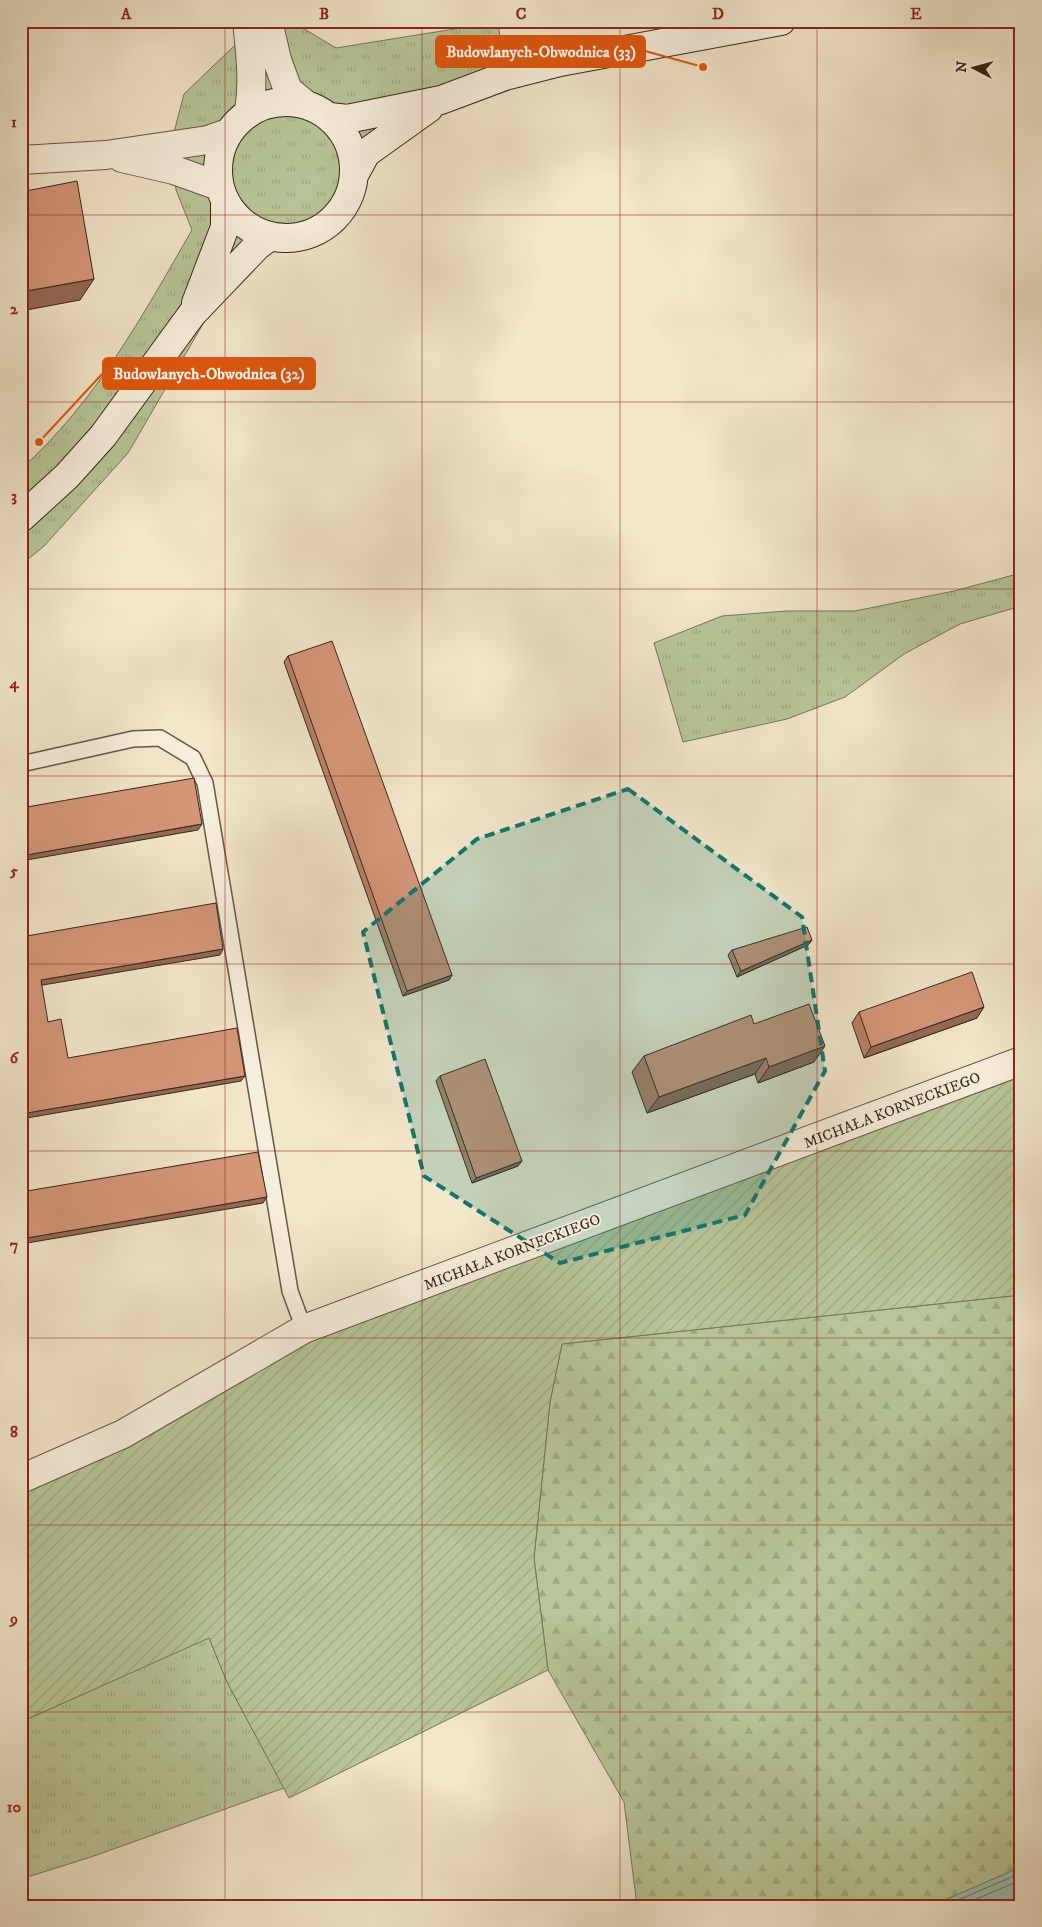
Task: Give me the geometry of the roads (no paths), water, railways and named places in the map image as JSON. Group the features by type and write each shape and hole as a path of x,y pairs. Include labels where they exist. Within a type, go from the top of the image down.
{"street":[{"path":"247,21 252,63 252,97 249,112"},
{"path":"106,155 174,170 222,194 235,217 251,230 269,237 289,239 308,235 326,226 340,212 350,195 354,175 353,155 346,136 330,117 306,104 288,90 268,21"},
{"path":"330,117 348,119 441,100 505,76 560,62 781,21"},
{"path":"354,175 366,153 441,100"},
{"path":"192,314 225,227 217,168 221,146 228,133 232,126 249,112 270,103 288,101 306,104"},
{"path":"21,160 106,155 208,140 228,133"},
{"path":"21,518 67,476 103,436 192,314 269,237"},
{"name":"MICHAŁA KORNECKIEGO","path":"21,1479 123,1434 304,1330 1021,1061"}],"lane":[{"path":"21,764 133,739 160,738 193,758 205,784 290,1291 304,1330"}],"water":[{"path":"1021,1867 1021,1906 931,1906"}],"place":[{"name":"Budowlanych-Obwodnica (33)","path":"703,67"},
{"name":"Budowlanych-Obwodnica (32)","path":"39,442"}]}
